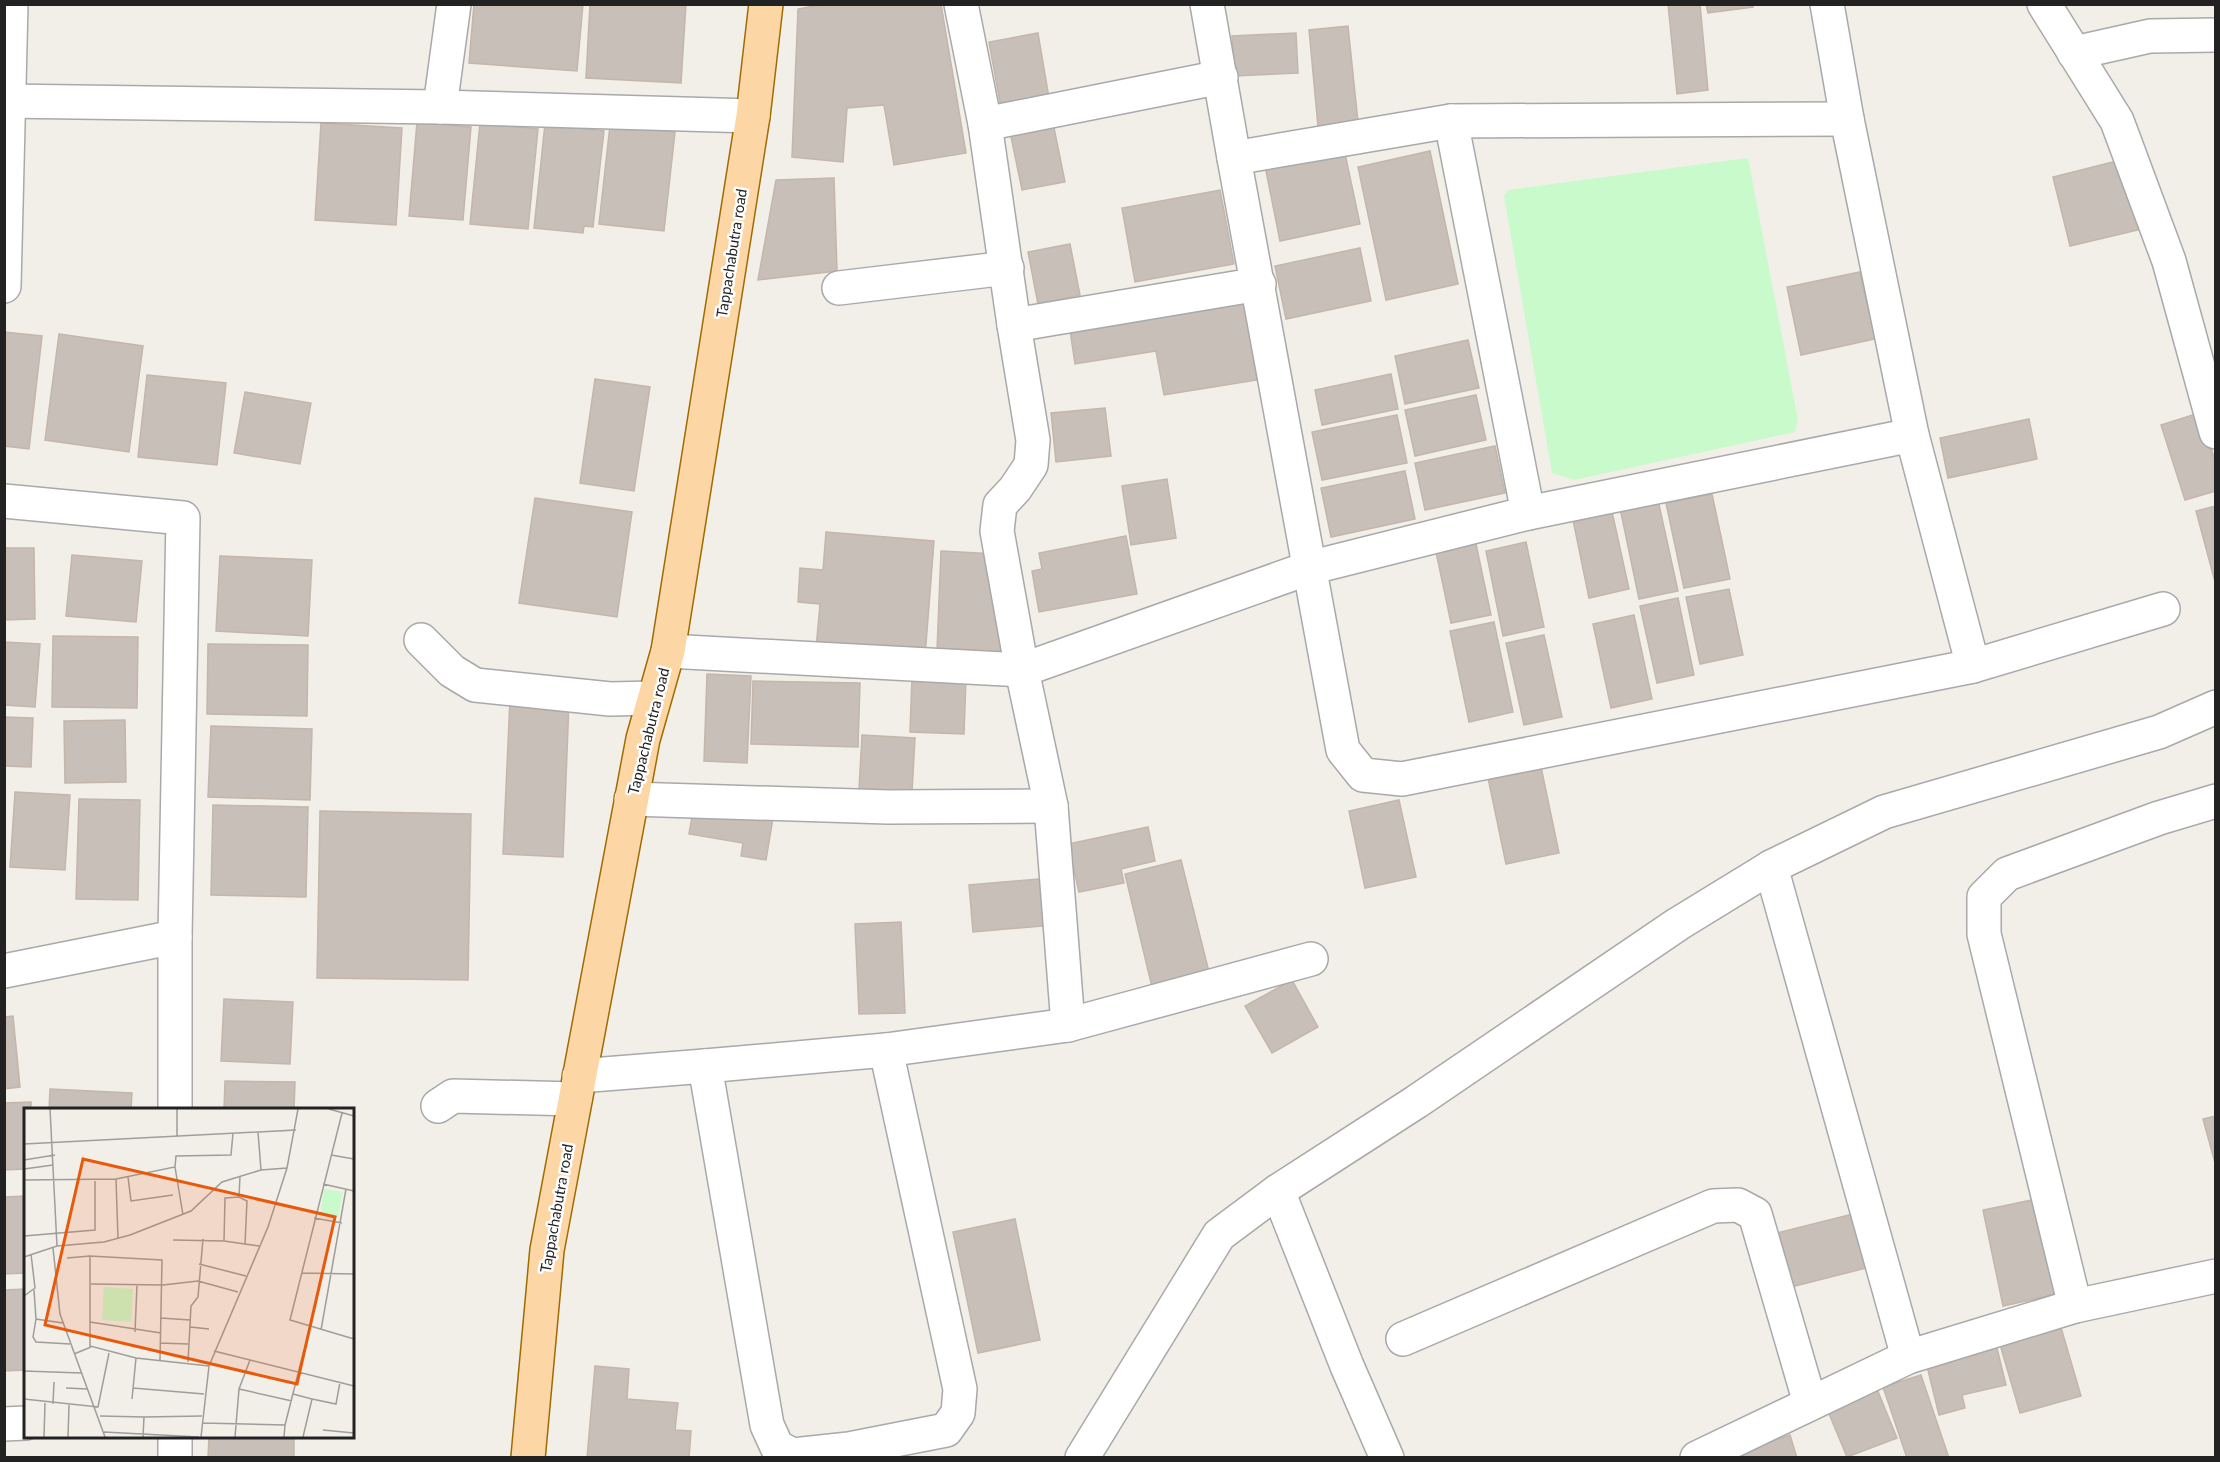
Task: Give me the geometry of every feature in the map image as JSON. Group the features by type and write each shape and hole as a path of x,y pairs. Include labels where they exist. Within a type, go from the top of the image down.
{"main road":[{"name":"Tappachabutra road","path":"528,1458 547,1250 643,739 668,651 753,116 766,4"}],"street":[{"path":"4,286 11,4"},
{"path":"440,107 454,4"},
{"path":"961,4 985,124 1033,440 1030,465 1015,489 1000,505 996,531 1051,806 1068,1025"},
{"path":"1208,4 1308,568 1343,750 1363,775 1402,779 1973,666 2163,609"},
{"path":"1827,4 1847,119 1912,435 1973,666"},
{"path":"2044,4 2117,121 2169,261 2216,432"},
{"path":"2074,53 2150,36 2216,35"},
{"path":"985,124 1221,77"},
{"path":"7,101 440,107 753,116"},
{"path":"1234,158 1451,121 1847,119"},
{"path":"1451,121 1528,513"},
{"path":"839,288 1007,268"},
{"path":"1014,325 1258,284"},
{"path":"668,651 1022,670 1308,568 1528,513 1912,435"},
{"path":"4,501 183,518 175,936 175,1108"},
{"path":"421,639 452,671 476,685 610,699 654,698"},
{"path":"1082,1458 1219,1235 1278,1191 1416,1102 1678,924 1771,867 1884,812 2159,732 2216,707"},
{"path":"631,799 888,807 1051,806"},
{"path":"2074,1306 1984,934 1984,897 2007,874 2158,818 2216,801"},
{"path":"1771,867 1908,1357"},
{"path":"4,971 175,936"},
{"path":"438,1106 453,1096 577,1088 705,1066 886,1050 1068,1025 1311,960"},
{"path":"705,1066 767,1425 777,1447 793,1455 849,1453 946,1430 958,1413 960,1389 886,1050"},
{"path":"1278,1191 1347,1366 1387,1458"},
{"path":"1403,1339 1713,1206 1738,1205 1755,1214 1810,1403"},
{"path":"1697,1458 1908,1357 2074,1306 2216,1276"},
{"path":"4,1424 24,1423"},
{"path":"175,1438 175,1458"}],"green space":[{"path":"1748,158 1798,420 1795,432 1574,480 1552,473 1504,196 1508,190"}],"building":[{"path":"474,4 583,4 577,71 469,63"},
{"path":"590,4 686,4 681,83 586,78"},
{"path":"824,4 941,4 966,153 894,165 884,105 847,108 843,162 792,157 798,9"},
{"path":"1668,4 1700,4 1708,90 1677,94"},
{"path":"1706,4 1753,4 1753,7 1708,13"},
{"path":"1348,26 1358,122 1318,126 1309,30"},
{"path":"1038,33 1050,104 1002,113 989,42"},
{"path":"1296,33 1298,73 1234,76 1232,36"},
{"path":"1052,118 1065,182 1022,190 1009,127"},
{"path":"417,122 471,127 463,220 409,216"},
{"path":"321,123 402,128 396,225 315,220"},
{"path":"480,123 538,129 528,229 470,224"},
{"path":"545,124 604,131 593,227 584,226 583,233 534,228"},
{"path":"610,125 675,132 664,231 599,224"},
{"path":"1344,149 1360,224 1280,241 1265,166"},
{"path":"1430,151 1458,284 1386,300 1358,167"},
{"path":"2121,160 2142,229 2070,246 2053,177"},
{"path":"834,178 837,271 758,280 776,180"},
{"path":"1220,190 1234,264 1135,282 1122,208"},
{"path":"1070,244 1080,295 1038,304 1028,252"},
{"path":"1360,248 1371,301 1286,319 1275,266"},
{"path":"1860,272 1875,339 1801,355 1787,287"},
{"path":"1245,301 1257,380 1164,395 1156,351 1075,364 1070,330"},
{"path":"4,332 42,336 29,449 4,446"},
{"path":"59,334 143,346 129,452 45,440"},
{"path":"1468,340 1479,388 1405,404 1395,356"},
{"path":"1391,374 1398,409 1322,425 1315,390"},
{"path":"147,375 226,383 217,465 138,457"},
{"path":"595,379 650,387 634,491 580,483"},
{"path":"245,392 311,403 300,464 234,453"},
{"path":"1476,395 1486,440 1415,456 1405,410"},
{"path":"1105,408 1111,456 1056,462 1051,413"},
{"path":"2199,413 2216,463 2216,491 2185,500 2161,425"},
{"path":"1397,415 1407,463 1322,480 1312,432"},
{"path":"2029,419 2037,459 1948,478 1940,438"},
{"path":"1495,446 1505,493 1425,510 1415,463"},
{"path":"1405,471 1415,519 1331,537 1321,488"},
{"path":"1167,479 1176,538 1131,545 1122,486"},
{"path":"1712,494 1730,579 1684,588 1666,503"},
{"path":"535,498 632,512 617,617 519,603"},
{"path":"1658,500 1678,591 1639,599 1620,508"},
{"path":"2216,506 2216,582 2215,582 2196,511"},
{"path":"1611,507 1629,589 1589,598 1572,515"},
{"path":"826,532 934,541 925,657 816,649 820,604 798,602 800,568 823,570"},
{"path":"1126,536 1137,594 1039,612 1032,571 1042,569 1039,553"},
{"path":"1526,542 1544,627 1503,636 1486,551"},
{"path":"1476,544 1491,615 1451,623 1436,552"},
{"path":"4,548 34,548 35,619 4,620"},
{"path":"941,551 996,554 1006,654 937,651"},
{"path":"72,555 142,561 136,622 66,616"},
{"path":"220,556 312,560 308,636 216,631"},
{"path":"1729,589 1743,655 1700,664 1686,597"},
{"path":"1678,598 1694,675 1657,683 1640,606"},
{"path":"1634,615 1652,699 1611,708 1593,624"},
{"path":"1494,622 1513,712 1469,722 1450,631"},
{"path":"1544,635 1562,717 1524,725 1506,643"},
{"path":"53,636 138,637 137,708 52,707"},
{"path":"4,642 40,644 35,707 4,705"},
{"path":"208,644 308,645 307,716 207,714"},
{"path":"707,674 751,676 747,763 704,761"},
{"path":"912,677 966,679 964,734 910,732"},
{"path":"753,681 860,683 858,747 751,744"},
{"path":"510,699 569,702 563,857 503,854"},
{"path":"4,717 33,718 31,767 4,766"},
{"path":"125,720 126,782 65,783 64,721"},
{"path":"211,726 312,729 310,800 208,797"},
{"path":"862,735 915,738 912,792 859,789"},
{"path":"1540,762 1559,853 1506,864 1487,773"},
{"path":"15,792 70,795 65,870 10,867"},
{"path":"79,799 140,800 138,900 76,899"},
{"path":"1399,800 1416,877 1365,888 1349,811"},
{"path":"213,805 308,807 306,897 211,895"},
{"path":"694,805 773,818 766,860 741,856 743,843 689,834"},
{"path":"320,811 471,814 468,980 317,978"},
{"path":"1148,827 1155,861 1121,869 1124,883 1079,892 1068,844"},
{"path":"1181,860 1209,972 1152,987 1125,874"},
{"path":"1049,878 1054,925 973,932 969,885"},
{"path":"901,922 905,1013 859,1014 855,924"},
{"path":"1292,980 1318,1027 1272,1053 1245,1006"},
{"path":"224,999 293,1002 290,1064 221,1061"},
{"path":"13,1016 20,1087 4,1089 4,1017"},
{"path":"225,1081 295,1082 294,1108 224,1108"},
{"path":"50,1089 132,1093 131,1108 49,1108"},
{"path":"31,1102 31,1108 24,1108 24,1169 4,1170 4,1103"},
{"path":"2216,1116 2216,1163 2215,1163 2203,1119"},
{"path":"24,1196 24,1273 4,1274 4,1197"},
{"path":"2037,1199 2057,1294 2003,1306 1983,1210"},
{"path":"1861,1212 1874,1266 1791,1287 1777,1233"},
{"path":"1015,1219 1040,1340 978,1353 953,1232"},
{"path":"24,1289 24,1370 4,1371 4,1290"},
{"path":"2060,1324 2081,1396 2020,1413 1999,1341"},
{"path":"1994,1336 2006,1385 1962,1395 1965,1408 1939,1415 1924,1354"},
{"path":"595,1366 629,1369 627,1399 678,1403 675,1430 691,1431 689,1458 587,1458"},
{"path":"1921,1375 1949,1458 1907,1458 1883,1387"},
{"path":"1877,1389 1897,1438 1847,1457 1827,1409"},
{"path":"1790,1435 1797,1458 1743,1458 1741,1451"},
{"path":"209,1438 294,1438 294,1458 208,1458"}]}
